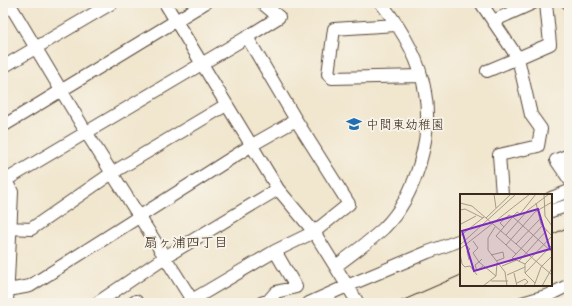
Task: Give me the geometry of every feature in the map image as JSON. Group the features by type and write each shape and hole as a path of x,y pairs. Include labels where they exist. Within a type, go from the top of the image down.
{"street":[{"path":"3,67 112,3"},
{"path":"165,3 278,189 314,232 336,266 346,286 358,303"},
{"path":"3,126 205,3"},
{"path":"7,303 5,291 12,192 4,178 86,132 279,17 262,3"},
{"path":"336,266 384,227 405,200 413,184 422,158 427,122 426,93 410,47 382,3"},
{"path":"392,3 394,20"},
{"path":"481,3 518,58 531,116 541,129 538,146 498,155 502,194"},
{"path":"494,21 533,3"},
{"path":"487,71 550,44 546,3"},
{"path":"11,7 86,132 192,302 275,251 314,232 349,204 296,120 247,36"},
{"path":"394,20 334,29 328,74 332,78 421,76"},
{"path":"9,228 31,229 112,173 226,105"},
{"path":"5,291 30,286 252,145 296,120"},
{"path":"569,155 556,160 569,179"},
{"path":"97,303 165,257 278,189"},
{"path":"552,198 569,191"},
{"path":"552,211 569,205"},
{"path":"309,303 346,286 460,240"},
{"path":"261,303 269,300 276,292 296,287 275,251"},
{"path":"522,303 550,299 569,285"},
{"path":"133,303 137,303"}],"tram line":[{"path":"552,235 569,227"},
{"path":"397,303 460,275"}],"place":[{"name":"中間東幼稚園","path":"354,124"}],"district":[{"name":"扇ヶ浦四丁目","path":"186,242"}]}
